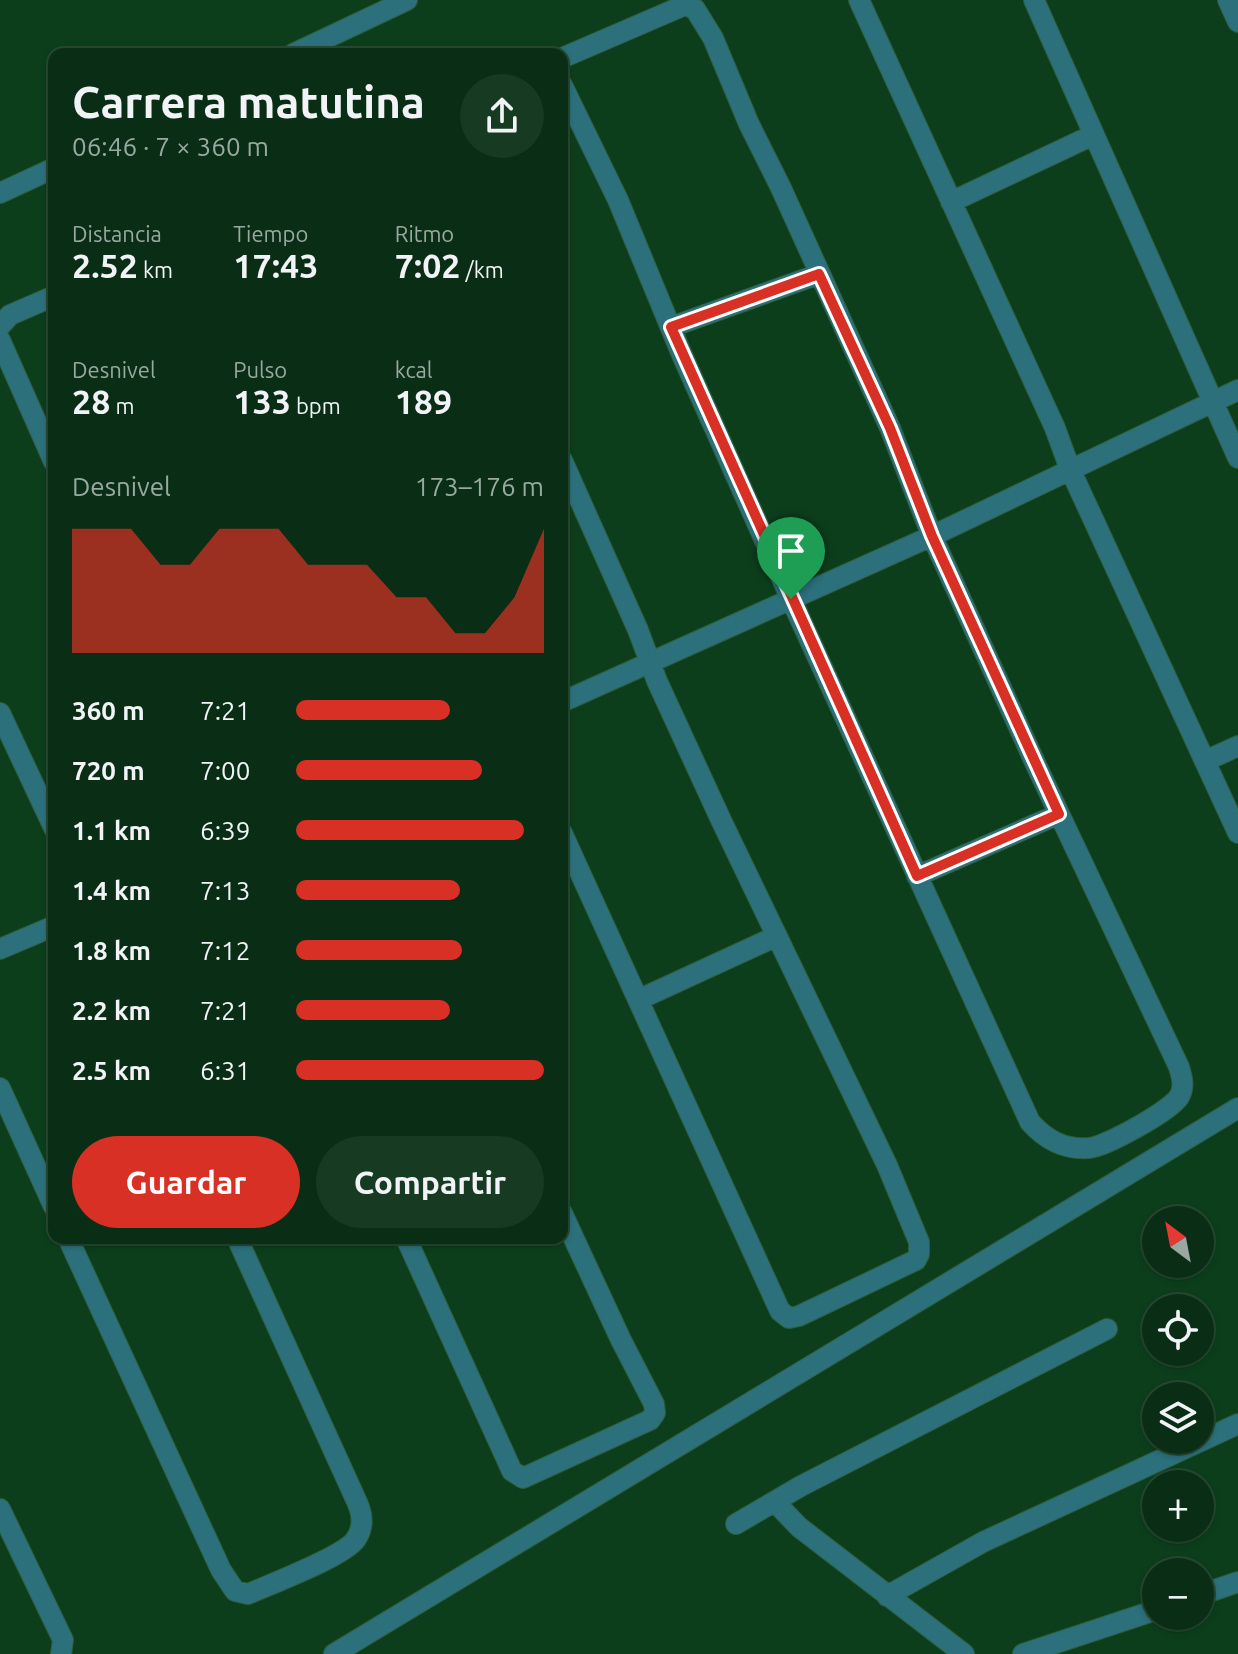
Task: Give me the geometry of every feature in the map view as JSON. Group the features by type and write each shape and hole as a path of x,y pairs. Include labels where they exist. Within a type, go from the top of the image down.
{"street":[{"path":"306,48 407,0"},
{"path":"859,0 1238,833"},
{"path":"1034,0 1238,458"},
{"path":"1228,0 1238,22"},
{"path":"568,55 681,5 695,9 713,38 749,124 890,428 932,536 1179,1067 1183,1082 1177,1100 1120,1137 1091,1149 1066,1147 1045,1138 1030,1122 791,599 618,200 568,97"},
{"path":"951,202 1093,135"},
{"path":"0,193 48,171"},
{"path":"671,327 819,274"},
{"path":"0,326 10,315 48,299"},
{"path":"0,340 48,448"},
{"path":"568,699 932,536 1238,390"},
{"path":"568,473 638,630 649,663 887,1165 920,1248 916,1260 799,1316 789,1318 777,1307 568,846"},
{"path":"0,713 48,815"},
{"path":"1205,761 1238,746"},
{"path":"917,876 1059,814"},
{"path":"0,949 48,929"},
{"path":"640,999 777,936"},
{"path":"0,1088 48,1194"},
{"path":"334,1654 1238,1108"},
{"path":"409,1244 512,1471 523,1478 650,1420 655,1413 654,1404 568,1226"},
{"path":"71,1244 221,1570 235,1591 248,1594 345,1550 358,1537 363,1520 240,1244"},
{"path":"736,1524 1107,1329"},
{"path":"887,1596 983,1542 1238,1424"},
{"path":"775,1502 799,1527 964,1654"},
{"path":"0,1509 63,1640 61,1654"},
{"path":"1214,1590 1238,1582"},
{"path":"1023,1654 1142,1615"}],"route":[{"path":"819,274 890,428 932,536 1059,814 917,876 791,599 671,327 819,274"}]}
